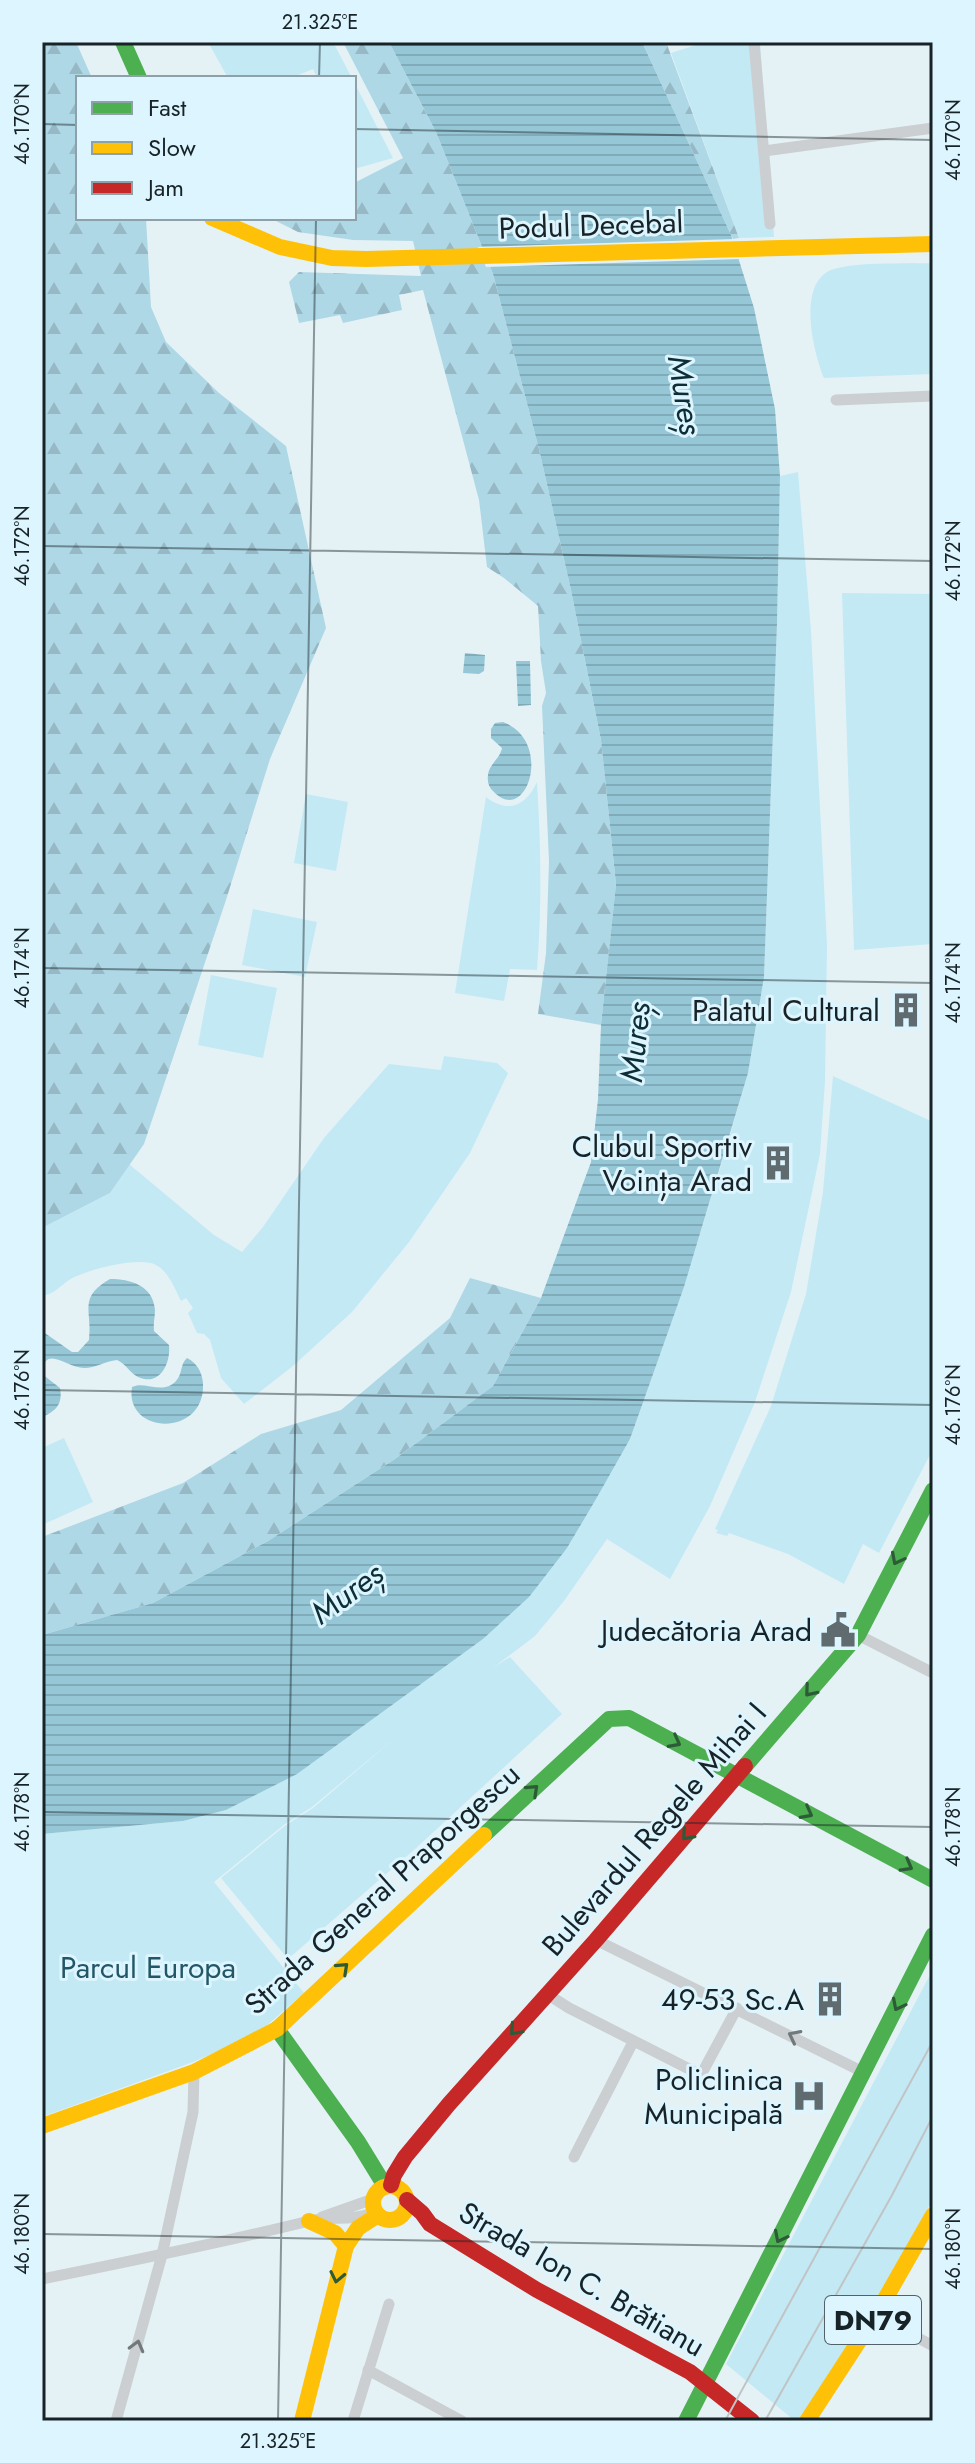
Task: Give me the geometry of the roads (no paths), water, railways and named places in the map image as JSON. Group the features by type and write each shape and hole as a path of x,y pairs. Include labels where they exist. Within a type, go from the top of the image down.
{"main road":[{"path":"123,42 139,76"},
{"name":"Podul Decebal","path":"228,223 258,239 302,253 366,259 933,244"},
{"name":"Bulevardul Regele Mihai I","path":"346,2246 405,2157 858,1635 933,1490"},
{"name":"Strada General Praporgescu","path":"42,2126 194,2072 277,2029 609,1719 629,1718 738,1776"},
{"path":"738,1776 933,1880"},
{"path":"686,2421 933,1935"},
{"path":"277,2029 358,2142 385,2219 400,2217 407,2206 404,2192 398,2187 380,2199"},
{"name":"Strada Ion C. Brătianu","path":"407,2200 430,2224 537,2290 706,2383 752,2421"},
{"name":"DN79","path":"807,2421 876,2315 933,2215"},
{"name":"Strada Ion C. Brătianu","path":"400,2217 430,2224"},
{"path":"302,2421 346,2246 335,2233 313,2220"}],"street":[{"path":"754,42 770,224"},
{"path":"764,151 933,128"},
{"path":"836,400 933,396"},
{"path":"858,1635 933,1673"},
{"path":"596,1940 863,2072"},
{"path":"547,1994 633,2042 701,2075 737,2008"},
{"path":"574,2157 633,2042"},
{"path":"116,2421 162,2255 193,2112 194,2072"},
{"path":"42,2279 313,2220 380,2199"},
{"path":"353,2421 389,2304"},
{"path":"876,2315 933,2346"},
{"path":"368,2370 462,2421"}],"water":[{"name":"Mureș","path":"389,42 642,42 731,235 754,308 775,409 780,476 764,977 748,1073 684,1287 630,1439 567,1548 529,1597 483,1639 297,1774 226,1810 183,1821 42,1834 42,1635 153,1603 268,1541 395,1459 493,1386 541,1298 591,1162 616,884 601,740 539,449 493,274 436,132"},
{"path":"465,653 485,655 484,671 479,674 463,673"},
{"path":"516,661 530,661 531,705 518,706"},
{"path":"503,722 519,732 528,746 531,761 525,790 516,798 506,800 492,790 488,780 490,768 502,748 491,738 491,729 495,723"},
{"path":"110,1279 132,1282 150,1295 155,1310 154,1331 169,1345 168,1359 162,1372 152,1379 146,1379 138,1377 117,1360 84,1368 53,1359 44,1363 42,1371 42,1331 72,1352 78,1352 89,1340 89,1306 93,1292"},
{"path":"187,1358 198,1368 203,1383 200,1401 192,1414 166,1424 140,1414 133,1403 132,1387 171,1385 178,1378"},
{"path":"42,1374 60,1388 61,1394 57,1406 42,1417"}],"tram line":[{"path":"725,2421 933,2041"},
{"path":"765,2421 933,2116"}],"place":[{"name":"Palatul Cultural","path":"906,1010"},
{"name":"Clubul Sportiv Voința Arad","path":"778,1163"},
{"name":"Judecătoria Arad","path":"838,1630"},
{"name":"49-53 Sc.A","path":"830,1999"},
{"name":"Policlinica Municipală","path":"809,2096"}],"park label":[{"name":"Parcul Europa","path":"148,1967"}]}
